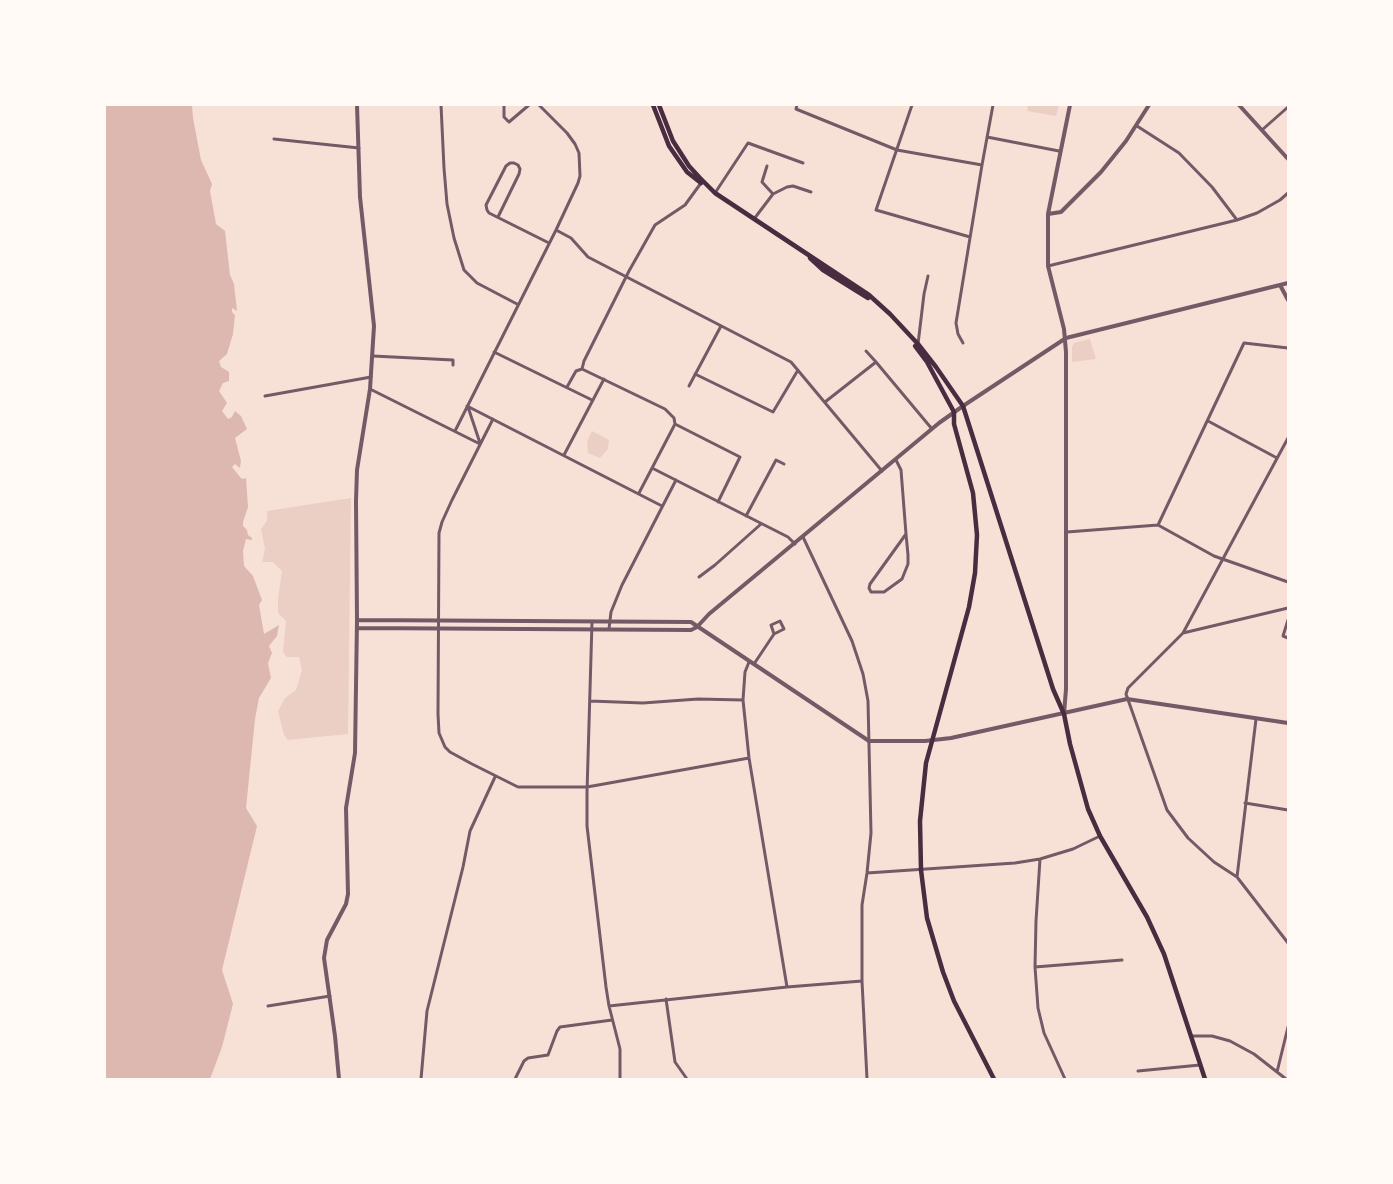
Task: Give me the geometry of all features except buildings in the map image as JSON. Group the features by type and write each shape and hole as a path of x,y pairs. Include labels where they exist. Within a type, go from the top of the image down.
{"main road":[{"path":"654,105 669,146 688,172 715,196 812,259 823,270 851,289 866,296 903,331 922,355 954,412 954,424 969,474 975,507 977,558 969,607 926,763 920,808 920,870 927,918 942,972 954,1001 994,1079"},
{"path":"659,105 673,141 680,153 689,166 715,193 869,295 918,344 962,406 1053,689 1064,714 1079,781 1088,809 1100,836 1147,917 1164,954 1205,1079"}],"street":[{"path":"339,1079 324,958 325,948 346,904 348,894 346,808 355,753 357,470 370,389 374,326 360,198 357,105"},
{"path":"442,105 447,204 454,238 464,270 477,283 518,304"},
{"path":"504,105 504,117 509,122 529,105"},
{"path":"454,431 578,183 580,161 576,144 539,105"},
{"path":"797,105 796,109 897,150 982,165"},
{"path":"912,105 876,210 970,237"},
{"path":"963,343 958,334 956,323 993,105"},
{"path":"1064,714 1066,689 1066,338 1048,266 1048,214 1070,105"},
{"path":"1048,214 1060,212 1101,172 1137,126 1148,105"},
{"path":"1239,105 1288,160"},
{"path":"1262,130 1288,107"},
{"path":"1137,126 1179,153 1212,187 1237,220"},
{"path":"987,137 1060,151"},
{"path":"274,140 359,148"},
{"path":"715,193 748,144 803,164"},
{"path":"498,217 519,174 520,169 514,163 506,166 486,205 487,210 489,213 549,243"},
{"path":"767,166 762,182 772,194"},
{"path":"582,369 584,360 626,277 655,225 685,205 701,183"},
{"path":"754,219 772,194 793,186 811,192"},
{"path":"1048,266 1237,220 1257,213 1288,194"},
{"path":"556,230 572,238 588,257 791,362 882,471"},
{"path":"918,344 928,276"},
{"path":"357,628 691,630 697,627 709,614 932,429 962,406 1066,338 1288,284"},
{"path":"1280,285 1288,300"},
{"path":"689,386 721,326"},
{"path":"1158,525 1244,343 1288,348"},
{"path":"866,350 932,429"},
{"path":"494,352 592,400"},
{"path":"373,356 453,360 453,366"},
{"path":"825,402 876,362"},
{"path":"567,387 576,370 582,369 665,409 674,418 675,424 639,493"},
{"path":"696,374 773,412 798,370"},
{"path":"266,396 371,377"},
{"path":"564,455 604,379"},
{"path":"370,389 480,444"},
{"path":"467,406 662,506"},
{"path":"467,406 480,444"},
{"path":"493,419 442,522 439,542 437,702 439,733 445,747 450,752 495,777 518,787 587,787 749,758"},
{"path":"1208,422 1277,458"},
{"path":"675,424 740,457 718,502"},
{"path":"1288,438 1183,633 1128,688 1127,699 1167,810 1188,838 1214,862 1237,877 1288,944"},
{"path":"746,516 776,460 784,464"},
{"path":"896,460 901,470 906,534 908,564 902,579 884,592 871,592 870,584 906,534"},
{"path":"652,468 788,537 795,544"},
{"path":"609,630 611,612 622,585 676,480"},
{"path":"699,577 762,524"},
{"path":"1066,532 1158,525 1224,560 1288,582"},
{"path":"803,537 848,633 863,674 868,701 871,834 862,905 862,981 867,1079"},
{"path":"1183,633 1288,608"},
{"path":"357,620 438,622 691,622 869,741 932,741 951,738 1127,699 1288,724"},
{"path":"1288,620 1283,636 1288,638"},
{"path":"592,622 587,826 609,1006 620,1049 620,1079"},
{"path":"754,665 774,634"},
{"path":"749,662 744,672 743,700 749,758 787,987"},
{"path":"590,701 643,703 698,699 743,700"},
{"path":"1237,877 1256,719"},
{"path":"421,1079 428,1011 470,831 495,777"},
{"path":"1245,804 1288,810"},
{"path":"867,873 1040,859 1073,849 1100,836"},
{"path":"1040,859 1035,967 1038,1008 1044,1033 1065,1079"},
{"path":"1035,967 1122,960"},
{"path":"609,1006 862,981"},
{"path":"268,1006 330,996"},
{"path":"666,1000 675,1062 686,1079"},
{"path":"516,1079 524,1061 528,1058 548,1055 560,1027 612,1020"},
{"path":"1277,1072 1288,1027"},
{"path":"1192,1036 1212,1036 1230,1041 1254,1054 1286,1079"},
{"path":"1138,1071 1200,1065"}],"shaded area":[{"path":"105,105 192,105 201,160 212,184 210,191 216,224 225,231 230,275 234,284 237,311 232,308 232,312 235,315 233,334 227,354 219,361 221,367 229,372 229,381 223,383 219,391 227,403 222,411 228,419 232,417 235,411 241,416 247,429 235,438 241,461 240,468 235,464 232,467 242,479 246,478 248,507 243,526 252,540 246,539 243,551 244,566 253,576 262,600 259,605 264,634 279,625 277,636 269,646 272,653 268,663 271,678 259,698 255,719 246,808 257,826 222,970 233,1004 222,1047 210,1079 105,1079"},
{"path":"1028,105 1059,105 1056,116 1027,111"},
{"path":"1090,339 1096,359 1072,362 1072,347 1074,343"},
{"path":"592,431 609,440 608,449 600,458 588,453 587,442"},
{"path":"351,498 348,734 288,740 284,735 278,711 285,698 296,690 302,670 299,657 287,657 283,652 286,621 278,613 282,571 273,562 262,562 265,549 261,529 267,521 267,511"}]}
